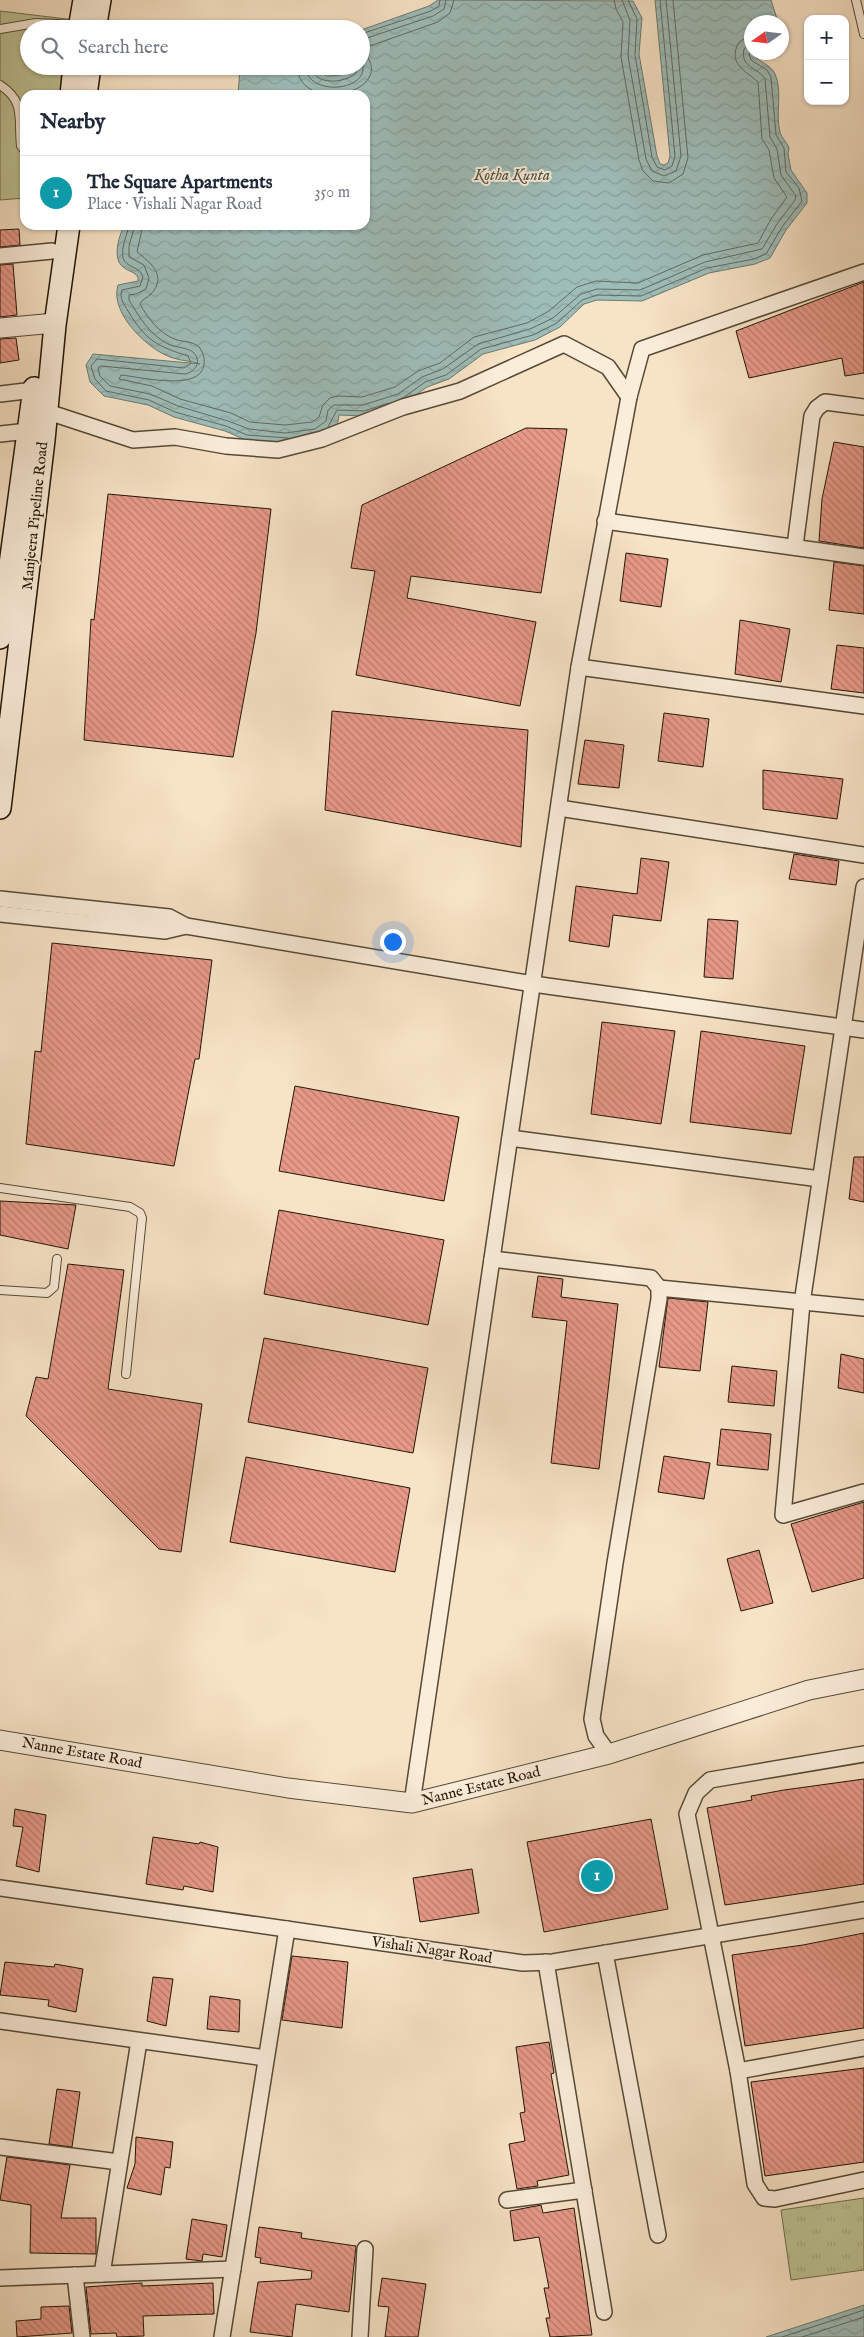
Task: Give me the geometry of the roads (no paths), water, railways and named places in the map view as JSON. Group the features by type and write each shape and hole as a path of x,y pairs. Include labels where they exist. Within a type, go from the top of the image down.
{"main road":[{"path":"84,0 85,20"},
{"path":"89,20 100,0"},
{"path":"72,90 73,75"},
{"path":"87,90 89,75"},
{"name":"Manjeera Pipeline Road","path":"7,638 46,411 48,323 54,230"},
{"name":"Manjeera Pipeline Road","path":"0,808 14,678 7,638 7,536 28,431 34,390 68,230"}],"street":[{"path":"0,256 52,251"},
{"path":"412,1803 580,667 629,397 642,349 864,272"},
{"path":"0,328 48,323"},
{"path":"46,411 133,440 175,437 226,446 278,450 322,440 403,407 460,391 564,344 608,367 629,397"},
{"path":"0,394 34,390"},
{"path":"794,546 812,416 817,408 825,402 864,407"},
{"path":"0,434 28,431"},
{"path":"606,521 864,557"},
{"path":"580,667 864,706"},
{"path":"559,808 864,855"},
{"path":"864,887 802,1303 783,1516 864,1492"},
{"path":"0,899 169,917 186,926 532,984 864,1030"},
{"path":"0,914 165,931 186,926"},
{"path":"510,1138 820,1179"},
{"path":"492,1259 651,1278 659,1288 659,1299 615,1563 592,1719 596,1736 609,1754"},
{"path":"659,1288 864,1308"},
{"name":"Nanne Estate Road","path":"0,1740 288,1788 412,1803 609,1754 809,1690 864,1679"},
{"path":"864,1754 710,1780 696,1793 687,1814 738,2071 755,2184 764,2198 775,2199 864,2180"},
{"name":"Vishali Nagar Road","path":"0,1888 523,1963 546,1962 605,1953 864,1910"},
{"path":"222,2337 287,1929"},
{"path":"605,1953 658,2235"},
{"path":"546,1962 604,2312"},
{"path":"0,2021 266,2058"},
{"path":"102,2274 139,2041"},
{"path":"738,2071 864,2048"},
{"path":"0,2147 120,2162"},
{"path":"507,2200 584,2190"},
{"path":"360,2337 365,2249"},
{"path":"0,2278 232,2269"},
{"path":"75,2275 82,2337"}],"lane":[{"path":"856,0 864,34"},
{"path":"0,29 20,25"},
{"path":"0,85 12,93 20,109 20,137"},
{"path":"0,1188 130,1207 140,1213 142,1218 126,1374"},
{"path":"0,1290 47,1294 54,1287 57,1259"}],"water":[{"name":"Kotha Kunta","path":"438,0 633,1 642,18 639,54 657,156 660,164 664,165 668,163 670,156 655,0 771,0 776,15 744,15 744,60 760,60 770,67 775,74 779,95 778,117 780,132 789,148 788,154 791,170 807,193 807,203 786,230 770,258 755,264 709,273 642,301 597,300 584,304 560,327 535,340 483,354 449,379 427,387 403,404 365,416 339,415 337,427 285,444 246,440 225,431 174,417 148,405 104,396 90,382 86,365 93,354 200,364 176,359 153,348 125,319 119,307 118,285 138,281 138,277 121,265 117,256 119,239 123,230 370,230 370,90 238,90 239,75 370,75 370,27 429,6"},
{"path":"864,2305 864,2337 766,2337"}],"place":[{"name":"The Square Apartments","path":"597,1876"}]}
